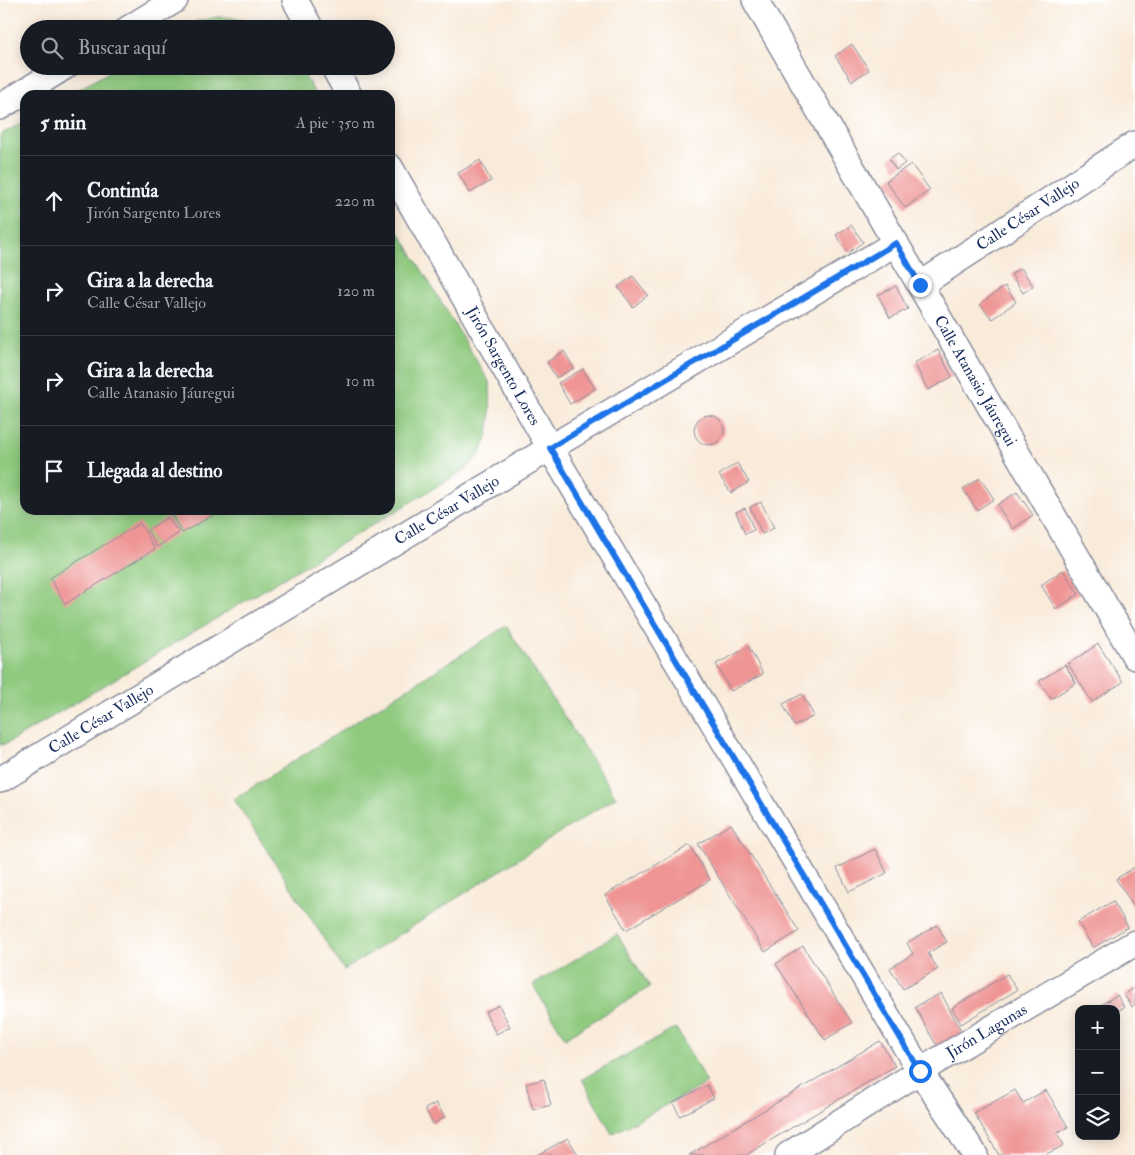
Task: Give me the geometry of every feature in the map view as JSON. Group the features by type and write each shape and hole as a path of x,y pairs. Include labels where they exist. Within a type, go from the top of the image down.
{"street":[{"path":"142,20 174,0"},
{"path":"295,0 306,20"},
{"name":"Calle Atanasio Jáuregui","path":"755,0 1135,657"},
{"path":"27,90 52,75"},
{"path":"338,75 346,90"},
{"path":"0,107 20,95"},
{"name":"Calle César Vallejo","path":"920,285 1135,144"},
{"name":"Jirón Sargento Lores","path":"395,176 550,448 920,1071 975,1155"},
{"name":"Calle César Vallejo","path":"0,780 550,448 896,243"},
{"name":"Jirón Lagunas","path":"788,1155 920,1071 1135,943"}],"green space":[{"path":"219,17 243,20 202,20"},
{"path":"103,75 304,75 313,90 78,90"},
{"path":"20,124 20,515 389,515 8,743 0,745 0,135"},
{"path":"395,225 490,383 491,409 488,434 480,453 466,469 395,511"},
{"path":"506,626 616,797 344,970 234,799"},
{"path":"617,934 650,987 565,1038 533,985"},
{"path":"676,1028 707,1083 612,1134 582,1079"}],"building":[{"path":"852,44 869,70 852,81 835,56"},
{"path":"898,153 905,163 896,170 889,159"},
{"path":"480,160 491,181 470,193 458,173"},
{"path":"911,164 930,190 905,208 886,181"},
{"path":"851,225 863,242 848,253 836,235"},
{"path":"1021,268 1033,286 1023,293 1011,274"},
{"path":"633,276 648,295 633,307 618,287"},
{"path":"896,286 908,309 890,318 878,295"},
{"path":"1005,286 1016,302 992,319 980,304"},
{"path":"938,350 952,377 928,390 914,363"},
{"path":"564,351 574,368 556,378 547,362"},
{"path":"583,369 595,389 570,404 558,383"},
{"path":"709,415 720,419 724,430 720,441 709,445 698,441 694,430 698,419"},
{"path":"737,463 749,482 731,493 719,475"},
{"path":"980,478 994,499 977,510 963,489"},
{"path":"1017,492 1033,515 1013,529 997,505"},
{"path":"761,502 774,528 762,534 750,507"},
{"path":"745,508 754,530 745,534 736,512"},
{"path":"171,515 213,515 182,533"},
{"path":"168,517 179,533 157,547 147,530"},
{"path":"140,523 155,549 65,604 50,578"},
{"path":"1063,570 1079,594 1056,609 1041,585"},
{"path":"1098,644 1123,682 1092,702 1068,664"},
{"path":"749,647 763,674 731,691 716,664"},
{"path":"1065,665 1076,683 1051,699 1039,681"},
{"path":"802,694 814,716 794,726 783,704"},
{"path":"731,824 799,931 765,952 698,844"},
{"path":"690,845 710,880 626,930 605,895"},
{"path":"875,849 887,873 849,892 837,868"},
{"path":"1135,867 1135,909 1116,879"},
{"path":"1113,901 1128,927 1093,948 1078,922"},
{"path":"937,925 947,942 928,953 938,969 903,989 890,968 913,954 907,943"},
{"path":"803,946 852,1023 825,1040 776,964"},
{"path":"1007,974 1017,990 961,1024 952,1008"},
{"path":"1135,987 1135,1004 1132,1007 1124,995"},
{"path":"941,993 963,1034 938,1048 915,1007"},
{"path":"1117,995 1124,1007 1120,1010 1120,1005 1101,1005"},
{"path":"499,1005 510,1027 496,1034 485,1012"},
{"path":"880,1041 895,1066 746,1155 689,1155"},
{"path":"544,1079 551,1105 533,1110 526,1084"},
{"path":"707,1085 714,1098 680,1116 673,1103"},
{"path":"1015,1090 1023,1103 1046,1090 1068,1127 1057,1133 1064,1145 1045,1155 999,1155 974,1113"},
{"path":"436,1103 445,1117 433,1124 425,1109"},
{"path":"568,1138 578,1155 537,1155"}],"route":[{"path":"920,285 896,243 550,448 920,1071"}]}
